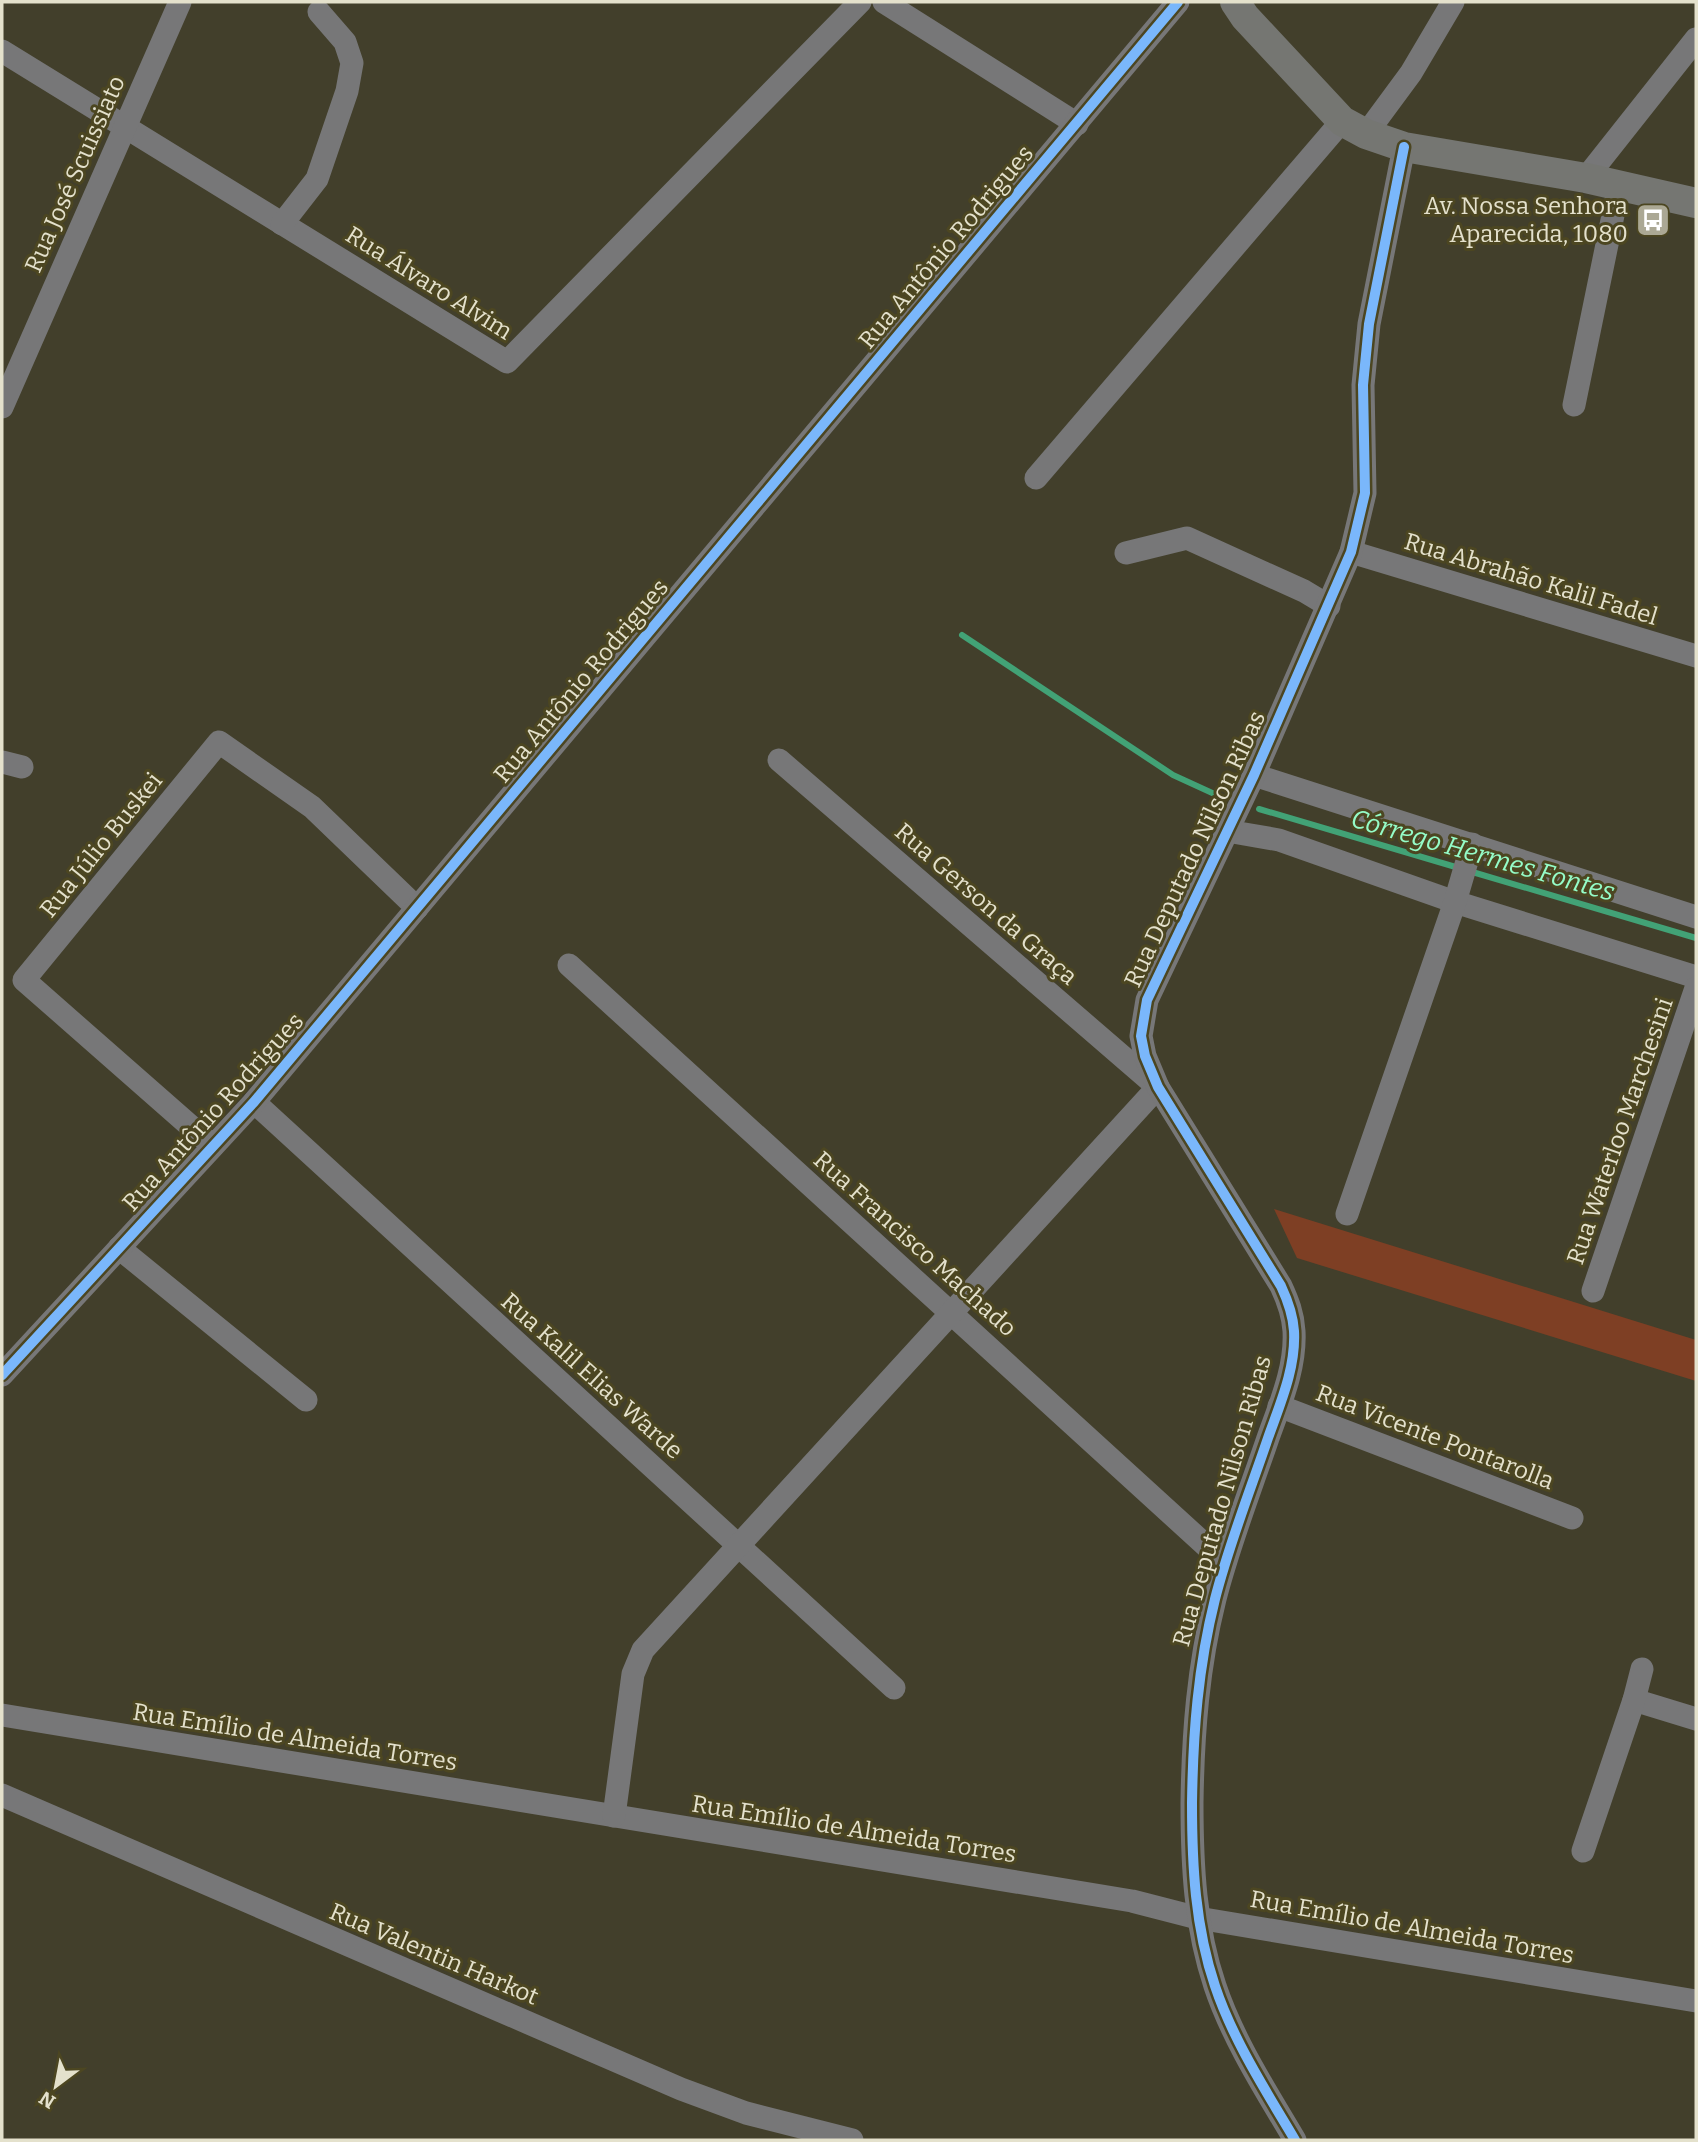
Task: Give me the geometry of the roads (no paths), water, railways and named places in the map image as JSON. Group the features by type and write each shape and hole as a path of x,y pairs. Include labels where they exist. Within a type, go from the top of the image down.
{"main road":[{"path":"1246,7 1354,128 1404,147 1586,178 1696,203"}],"street":[{"name":"Rua José Scuissiato","path":"2,407 180,2"},
{"name":"Rua Álvaro Alvim","path":"2,51 506,362 860,2"},
{"path":"884,2 1077,124"},
{"name":"Rua Antônio Rodrigues","path":"2,1375 254,1102 1178,2"},
{"path":"1036,478 1354,128 1411,74 1452,2"},
{"path":"282,224 317,179 347,91 352,64 345,42 319,12"},
{"path":"1586,178 1696,38"},
{"name":"Rua Deputado Nilson Ribas","path":"1295,2140 1231,2024 1215,1987 1198,1918 1192,1832 1198,1678 1225,1563 1292,1359 1294,1333 1291,1308 1281,1286 1158,1087 1145,1056 1141,1036 1147,1000 1254,775 1352,552 1365,494 1363,385 1369,324 1404,147"},
{"path":"1574,405 1619,186"},
{"path":"1126,553 1187,538 1304,591 1329,606"},
{"name":"Rua Abrahão Kalil Fadel","path":"1352,552 1696,656"},
{"name":"Rua Júlio Buskei","path":"213,1146 24,980 219,742 312,807 417,908"},
{"name":"Rua Gerson da Graça","path":"779,760 1158,1087"},
{"path":"1254,775 1696,918"},
{"path":"1227,831 1279,840 1455,902 1696,976"},
{"path":"1347,1214 1455,902 1472,844"},
{"name":"Rua Francisco Machado","path":"569,965 1225,1563"},
{"name":"Rua Waterloo Marchesini","path":"1593,1291 1696,988"},
{"path":"614,1816 637,1661 651,1639 1158,1087"},
{"name":"Rua Kalil Elias Warde","path":"254,1102 894,1689"},
{"path":"119,1248 306,1400"},
{"name":"Rua Vicente Pontarolla","path":"1279,1405 1572,1518"},
{"path":"1583,1851 1642,1669"},
{"path":"1634,1700 1696,1719"},
{"name":"Rua Emílio de Almeida Torres","path":"2,1715 1132,1901 1198,1918 1696,2001"},
{"name":"Rua Valentin Harkot","path":"2,1796 703,2098 746,2113 852,2140"}],"waterway":[{"path":"962,635 1173,775 1221,797"},
{"name":"Córrego Hermes Fontes","path":"1259,809 1459,868"},
{"name":"Córrego Hermes Fontes","path":"1469,871 1696,938"}],"place":[{"name":"Av. Nossa Senhora Aparecida, 1080","path":"1653,220"}]}
